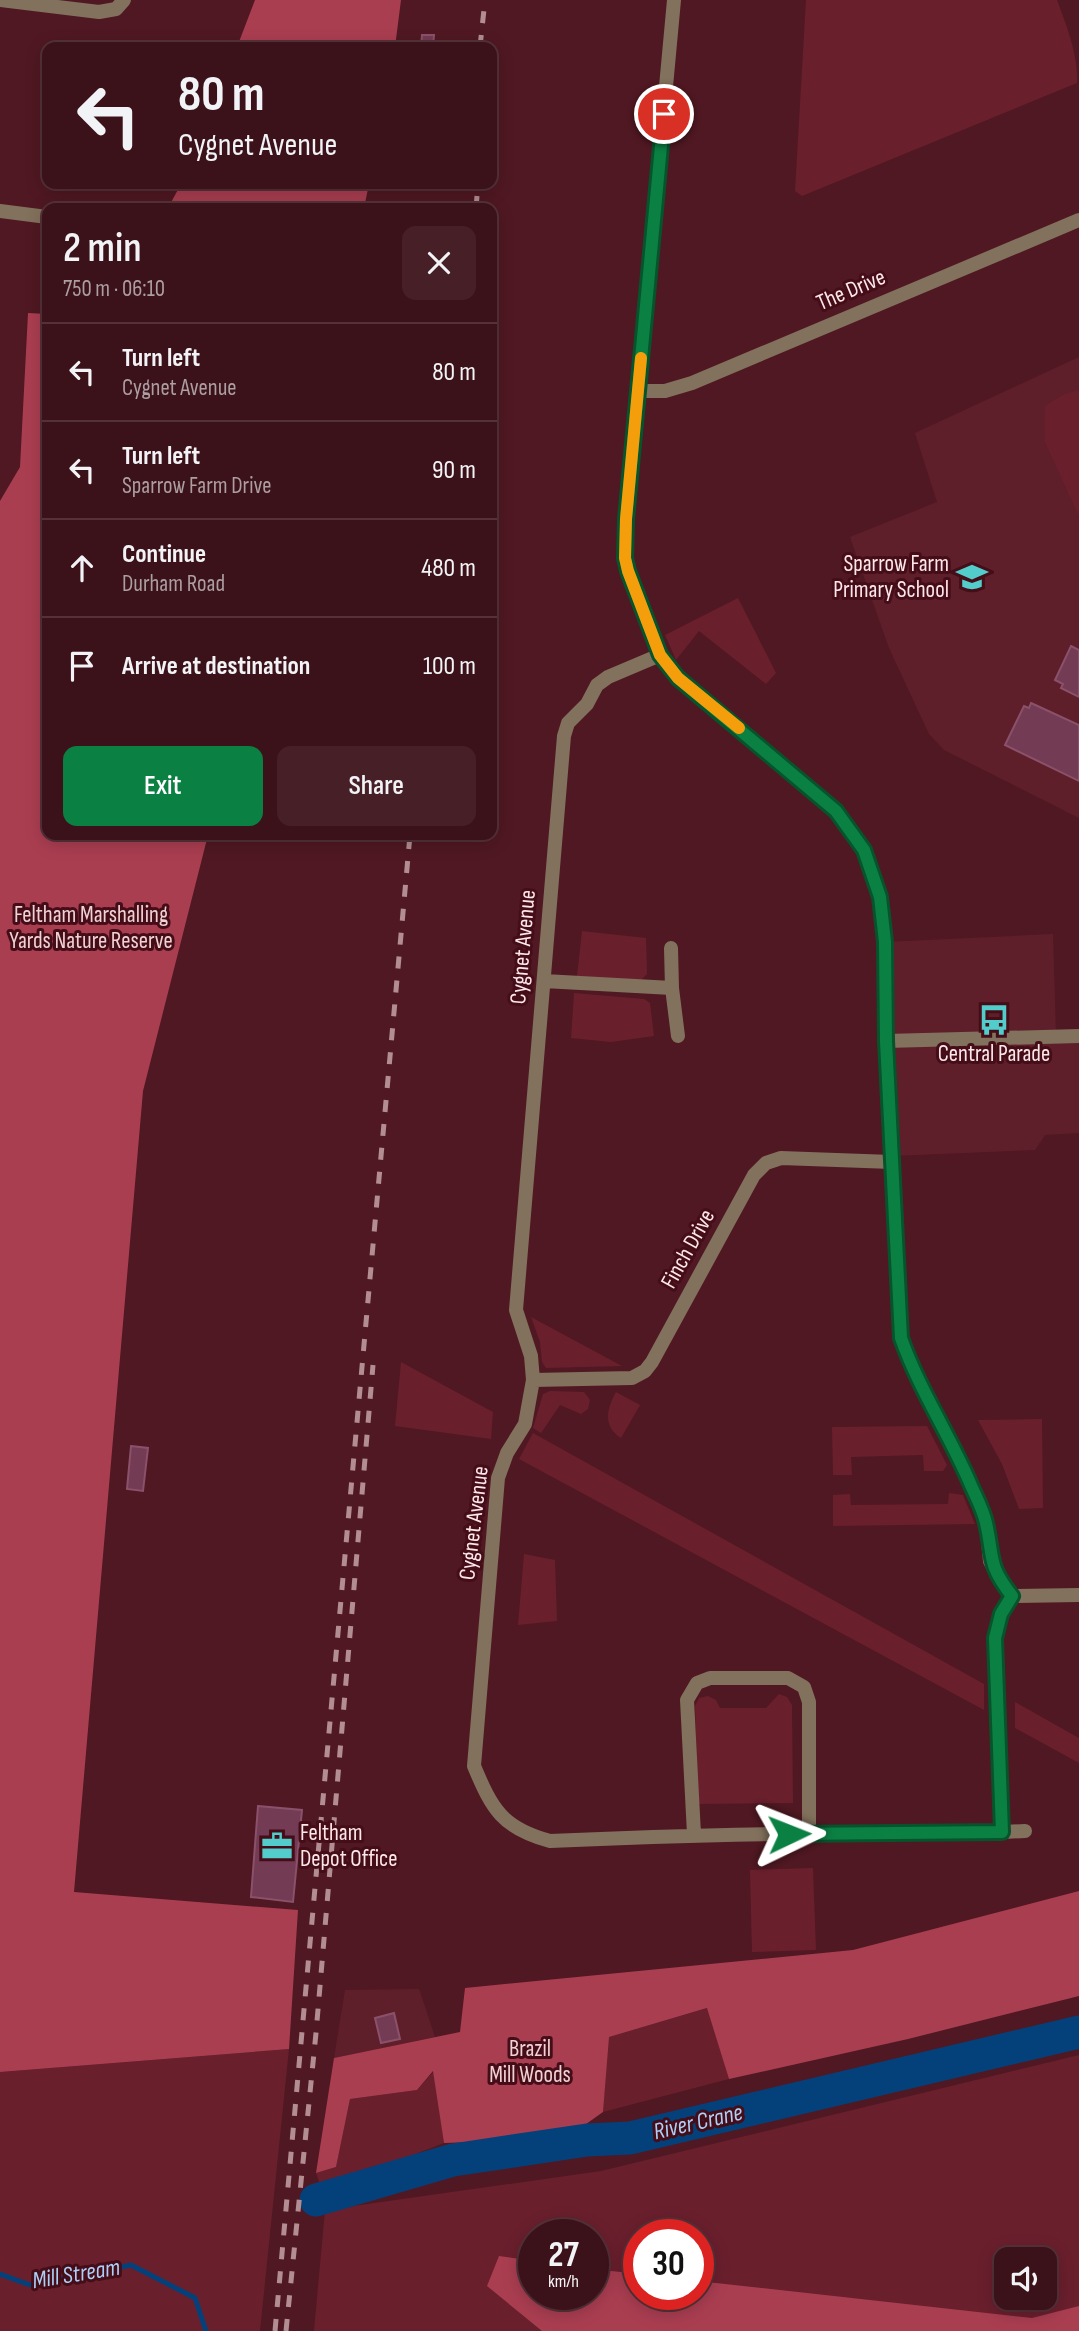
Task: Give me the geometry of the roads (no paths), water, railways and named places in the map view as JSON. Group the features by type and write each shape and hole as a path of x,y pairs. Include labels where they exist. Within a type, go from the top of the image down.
{"street":[{"path":"0,0 99,12 116,9 124,0"},
{"path":"674,0 626,519 625,558 660,655 678,678 836,811 864,850 880,897 882,919 901,1338 986,1521 990,1561 1000,1581 1012,1596"},
{"path":"0,211 42,216"},
{"name":"The Drive","path":"638,391 665,391 692,383 1079,220"},
{"name":"Cygnet Avenue","path":"660,655 608,677 597,685 587,704 568,723 564,736 516,1310 531,1356 533,1380 525,1424 507,1453 498,1478 474,1766 490,1804 507,1824 529,1835 550,1841 694,1834 750,1836 809,1832 1025,1831"},
{"path":"671,948 671,988 678,1036"},
{"path":"544,981 671,988"},
{"path":"886,1041 1079,1036"},
{"name":"Finch Drive","path":"533,1380 632,1378 645,1371 754,1175 766,1163 781,1158 892,1162"},
{"path":"1012,1596 1079,1595"},
{"path":"1002,1832 995,1638 1001,1614 1012,1596"},
{"path":"694,1834 687,1700 697,1683 710,1678 788,1678 804,1687 808,1702 809,1832"}],"waterway":[{"name":"River Crane","path":"316,2200 453,2160 587,2140 630,2138 1079,2032"},
{"name":"Mill Stream","path":"0,2274 30,2285 131,2265 195,2298 206,2331"}],"railway":[{"path":"481,42 485,0"},
{"path":"476,203 478,189"},
{"path":"275,2331 410,840"},
{"path":"286,2331 316,2033 373,1365"}],"place":[{"name":"Sparrow Farm Primary School","path":"972,577"},
{"name":"Central Parade","path":"994,1020"},
{"name":"Feltham Depot Office","path":"277,1846"}],"park label":[{"name":"Feltham Marshalling Yards Nature Reserve","path":"91,928"},
{"name":"Brazil Mill Woods","path":"530,2062"}]}
